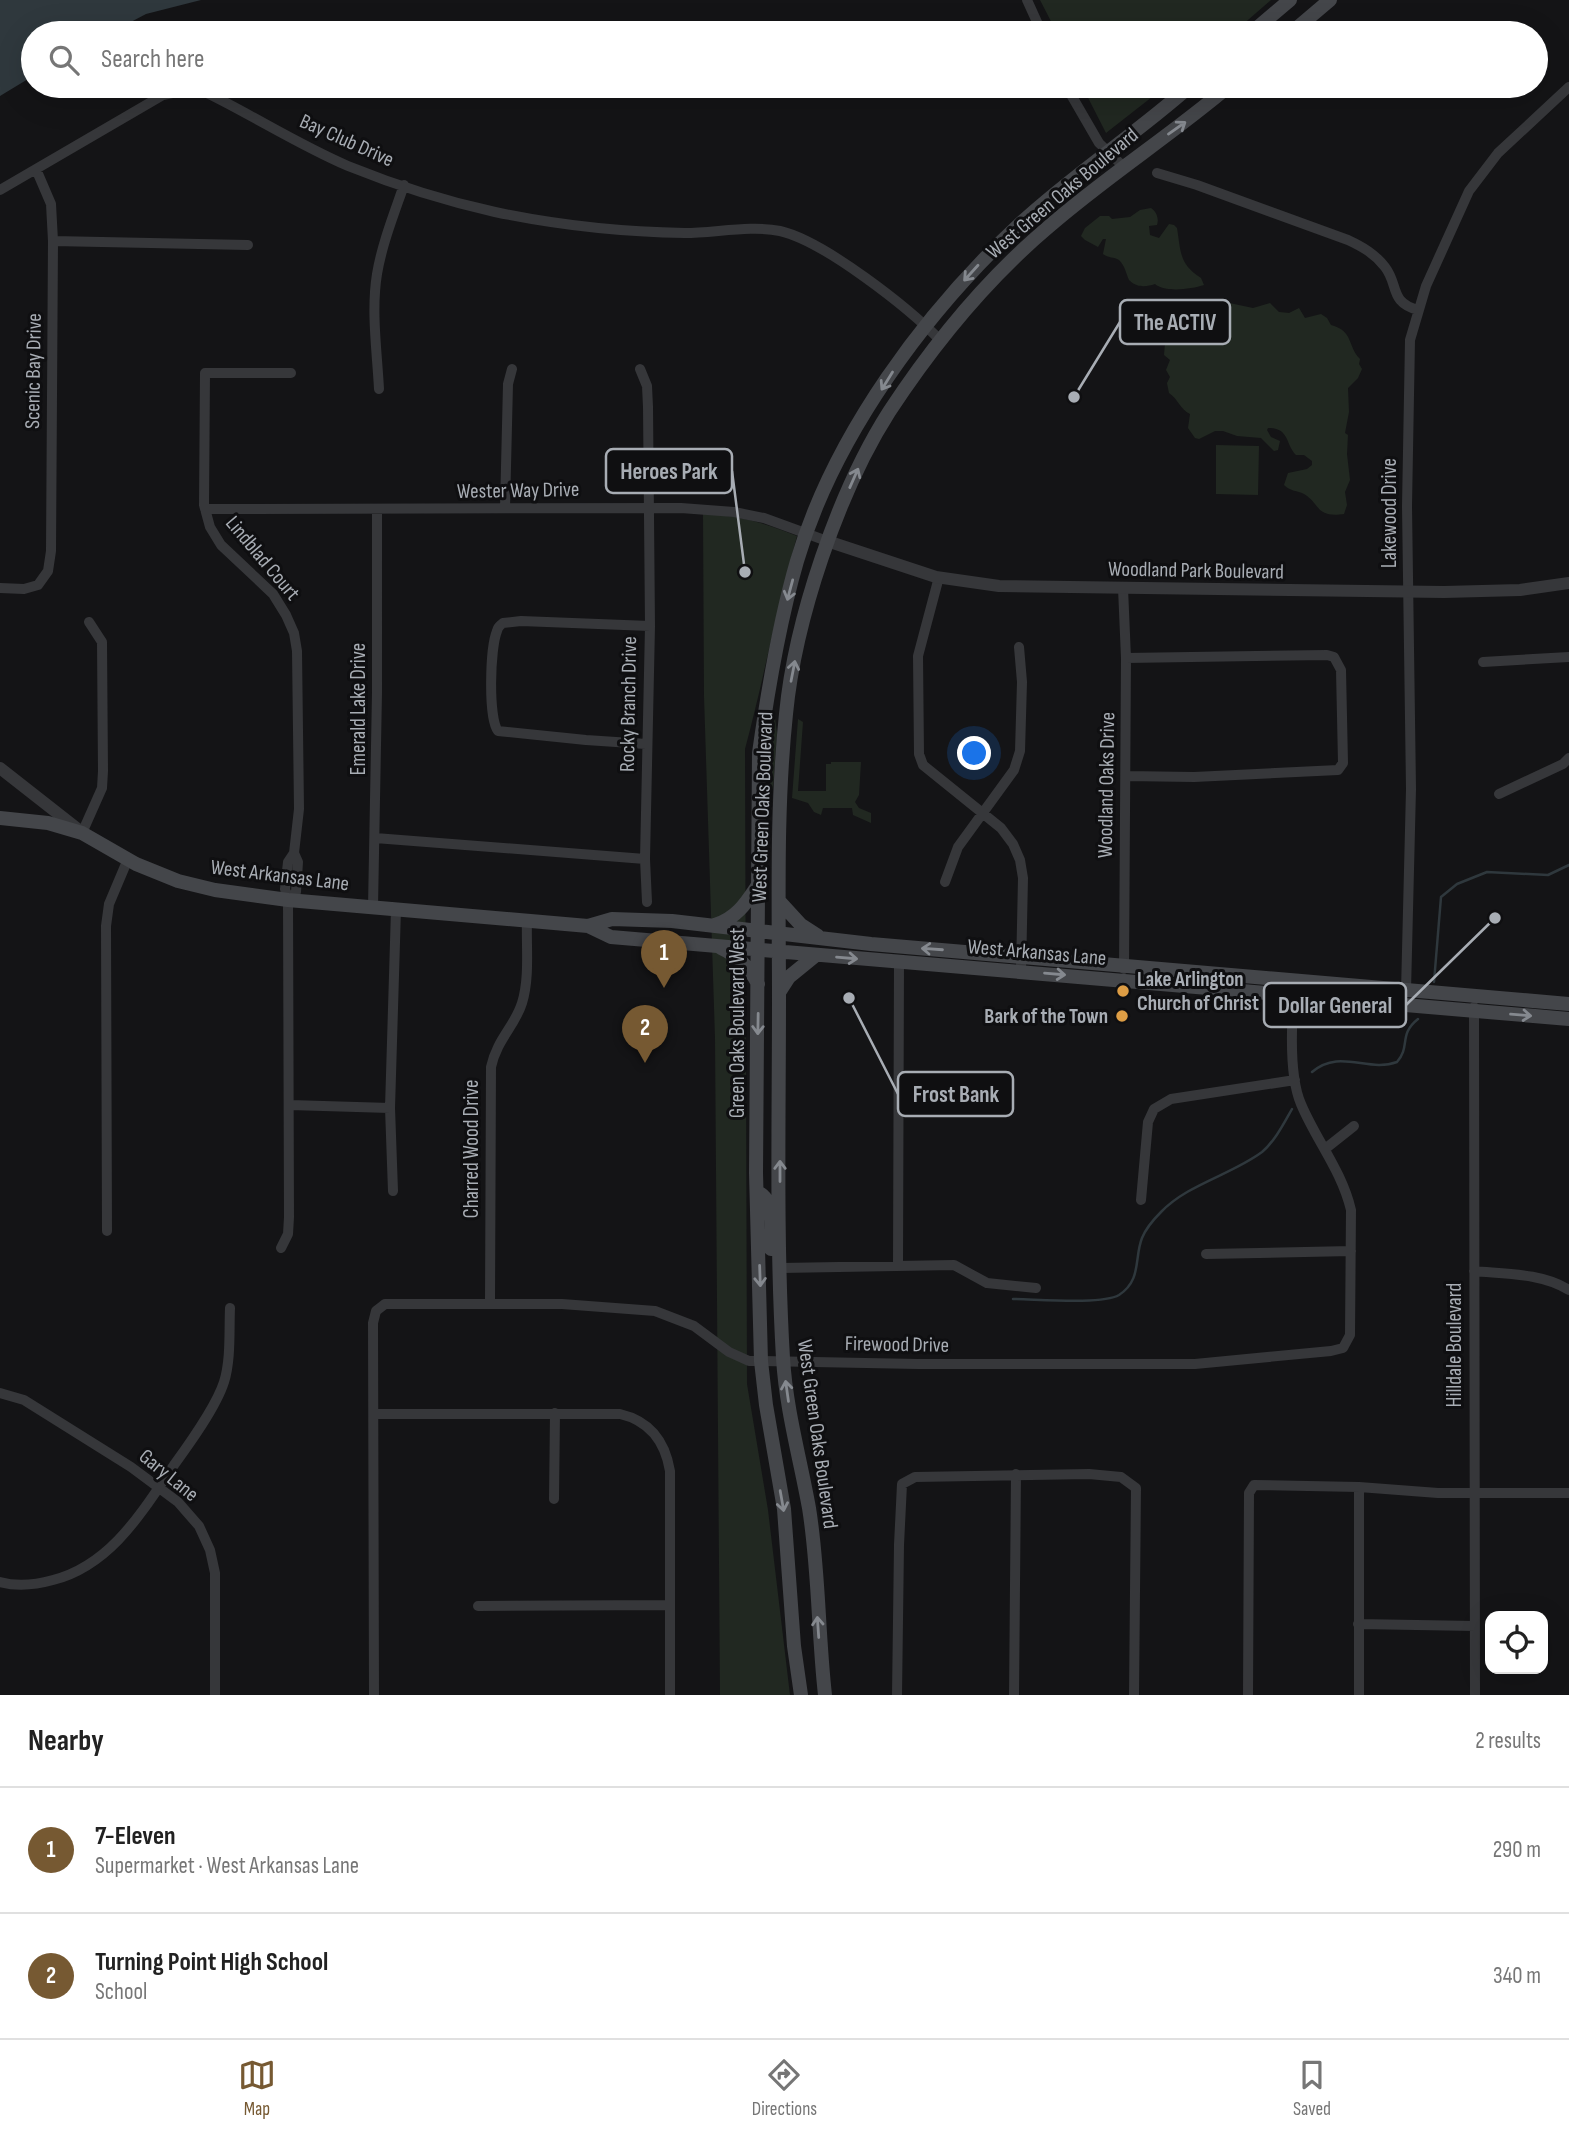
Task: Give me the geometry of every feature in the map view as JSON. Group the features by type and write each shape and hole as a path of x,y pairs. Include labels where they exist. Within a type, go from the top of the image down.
{"main road":[{"path":"1265,21 1290,0"},
{"path":"1305,21 1330,0"},
{"name":"Green Oaks Boulevard West","path":"801,1695 794,1646 784,1509 761,1361 757,1192 759,753 785,607 797,559 823,492 850,440 899,362 926,325 984,258 1024,221 1176,98"},
{"name":"West Green Oaks Boulevard","path":"825,1695 814,1546 783,1362 779,817 786,711 799,641 827,541 869,447 888,413 941,341 995,276 1044,230 1123,166 1190,119 1215,98"},
{"path":"766,705 786,711"},
{"path":"0,818 48,822 82,833"},
{"name":"West Arkansas Lane","path":"82,833 128,859 178,881 215,890 288,900 588,926 611,937 1128,981 1406,990 1569,1019"},
{"path":"713,925 737,914 758,884"},
{"path":"779,901 801,925 819,937"},
{"name":"West Arkansas Lane","path":"588,926 612,919 713,925 871,944 1123,965 1294,988 1474,1003 1569,1004"},
{"path":"713,945 741,960 759,986"},
{"path":"960,951 960,967"},
{"path":"779,992 789,977 816,955"},
{"path":"757,1192 766,1198 769,1206 773,1261 781,1268"}],"street":[{"path":"1027,0 1037,21"},
{"name":"Lakewood Drive","path":"1406,990 1411,789 1408,591 1410,340 1418,310 1461,205 1474,184 1498,153 1569,87"},
{"name":"Bay Club Drive","path":"0,190 158,98"},
{"name":"Bay Club Drive","path":"217,98 347,165 436,197 495,212 566,225 609,229 709,233 778,231 799,237 817,246 926,325 941,341"},
{"path":"1073,98 1099,143 1123,166"},
{"name":"Scenic Bay Drive","path":"0,588 24,589 38,585 46,576 51,551 53,241 51,204 36,169"},
{"path":"1157,173 1348,240 1370,251 1387,269 1397,296 1405,306 1418,310"},
{"path":"379,388 375,301 377,274 386,237 404,185"},
{"path":"53,241 248,245"},
{"path":"505,508 508,384 512,369"},
{"name":"Rocky Branch Drive","path":"640,369 647,386 648,407 650,626 646,744 647,902"},
{"name":"Lindblad Court","path":"281,1248 288,1234 289,1217 288,900 296,892 298,862 294,853 299,809 299,683 294,633 286,615 273,594 221,545 209,527 205,509 205,373 291,373"},
{"name":"Wester Way Drive","path":"205,509 377,511 649,508 734,512 764,518 827,541"},
{"name":"Emerald Lake Drive","path":"373,907 377,511"},
{"name":"Woodland Park Boulevard","path":"827,541 939,577 999,586 1408,591 1520,590 1569,583"},
{"path":"939,577 918,656 919,754 923,765 1001,828 1013,844 1020,860 1023,878 1021,971"},
{"name":"Woodland Oaks Drive","path":"1123,588 1126,657 1123,965 1128,981"},
{"path":"646,744 498,731 493,721 492,671 495,635 501,624 521,621 650,626"},
{"path":"82,833 102,788 103,771 102,642 89,622"},
{"path":"945,882 958,847 1014,770 1020,751 1022,682 1019,647"},
{"path":"1126,657 1334,657 1341,670 1343,763 1338,771 1194,777 1126,776"},
{"path":"1483,662 1569,657"},
{"path":"1499,794 1553,769 1569,758"},
{"name":"West Arkansas Lane","path":"0,768 82,833"},
{"path":"375,838 645,859"},
{"path":"107,1231 106,926 109,904 128,859"},
{"path":"393,1191 390,1108 396,909"},
{"name":"Charred Wood Drive","path":"490,1303 491,1067 495,1049 523,1002 527,920"},
{"path":"898,1266 899,962"},
{"path":"1206,1254 1351,1251 1351,1210 1347,1190 1299,1100 1292,1038 1294,988"},
{"name":"Hilldale Boulevard","path":"1474,1003 1475,1695"},
{"path":"1141,1200 1147,1122 1154,1109 1171,1099 1295,1080"},
{"path":"289,1105 390,1108"},
{"path":"1325,1149 1354,1126"},
{"name":"Firewood Drive","path":"375,1414 373,1333 376,1311 385,1304 562,1304 655,1311 694,1326 729,1352 749,1360 761,1361 1195,1364 1343,1348 1350,1335 1351,1251"},
{"path":"781,1268 954,1265 987,1283 1036,1289"},
{"path":"1474,1271 1531,1277 1554,1282 1569,1290"},
{"path":"0,1582 37,1584 70,1576 107,1552 122,1536 186,1449 224,1381 230,1308"},
{"name":"Gary Lane","path":"0,1393 24,1400 131,1467 178,1503 199,1526 210,1550 215,1573 215,1695"},
{"path":"554,1499 555,1413"},
{"path":"374,1695 375,1414 555,1413 620,1414 635,1418 649,1427 667,1454 670,1471 670,1695"},
{"path":"1014,1695 1016,1474"},
{"path":"897,1695 900,1492 905,1480 915,1477 1089,1474 1121,1477 1136,1488 1138,1501 1134,1695"},
{"path":"1248,1695 1250,1493 1257,1484 1437,1493 1569,1493"},
{"path":"1359,1488 1359,1695"},
{"path":"478,1606 670,1605"},
{"path":"1358,1625 1475,1626"}],"shaded area":[{"path":"0,0 201,0 146,14 133,21 21,21 21,83 0,96"},
{"path":"1040,0 1271,0 1247,21 1051,21"},
{"path":"1088,98 1151,98 1106,133"},
{"path":"1151,208 1158,220 1157,225 1149,226 1150,235 1159,238 1169,224 1174,225 1185,262 1201,278 1204,285 1186,289 1172,289 1155,284 1138,286 1129,280 1119,260 1103,254 1106,239 1103,239 1098,247 1081,236 1085,228 1100,216 1109,216 1112,219 1130,217 1140,210"},
{"path":"1220,301 1253,308 1270,303 1279,312 1289,313 1299,308 1305,318 1321,314 1331,325 1347,335 1360,359 1362,369 1358,378 1348,388 1349,412 1345,433 1348,435 1350,480 1345,492 1347,505 1344,514 1323,512 1304,494 1284,485 1288,473 1307,469 1312,465 1312,461 1304,455 1296,455 1280,431 1267,430 1271,437 1280,441 1278,450 1274,451 1261,438 1215,431 1199,439 1195,438 1188,428 1190,414 1169,393 1167,383 1170,377 1166,370 1170,360 1164,355 1165,343 1160,327 1149,320 1149,315 1165,305 1189,308"},
{"path":"1216,445 1259,446 1258,495 1216,494"},
{"path":"703,514 751,520 797,536 745,749 747,1384 768,1510 790,1695 720,1695 715,1038 704,696"},
{"path":"775,718 777,733 773,789 770,788 767,742"},
{"path":"798,719 803,722 798,791 826,791 826,764 861,762 859,795 855,802 859,808 871,813 871,823 853,815 852,808 823,808 821,815 814,812 808,803 792,798"}],"waterway":[{"path":"1434,982 1441,897 1457,884 1487,872 1548,875 1569,865"},
{"path":"1312,1072 1333,1062 1375,1065 1397,1062 1408,1030 1418,1019"},
{"path":"1013,1299 1084,1301 1119,1295 1131,1283 1142,1238 1156,1218 1184,1194 1250,1160 1267,1148 1292,1109"}],"place":[{"name":"The ACTIV","path":"1074,397"},
{"name":"Heroes Park","path":"745,572"},
{"name":"Dollar General","path":"1495,918"},
{"name":"7-Eleven","path":"664,988"},
{"name":"Lake Arlington Church of Christ","path":"1123,991"},
{"name":"Frost Bank","path":"849,998"},
{"name":"Bark of the Town","path":"1122,1016"},
{"name":"Turning Point High School","path":"645,1063"}]}
